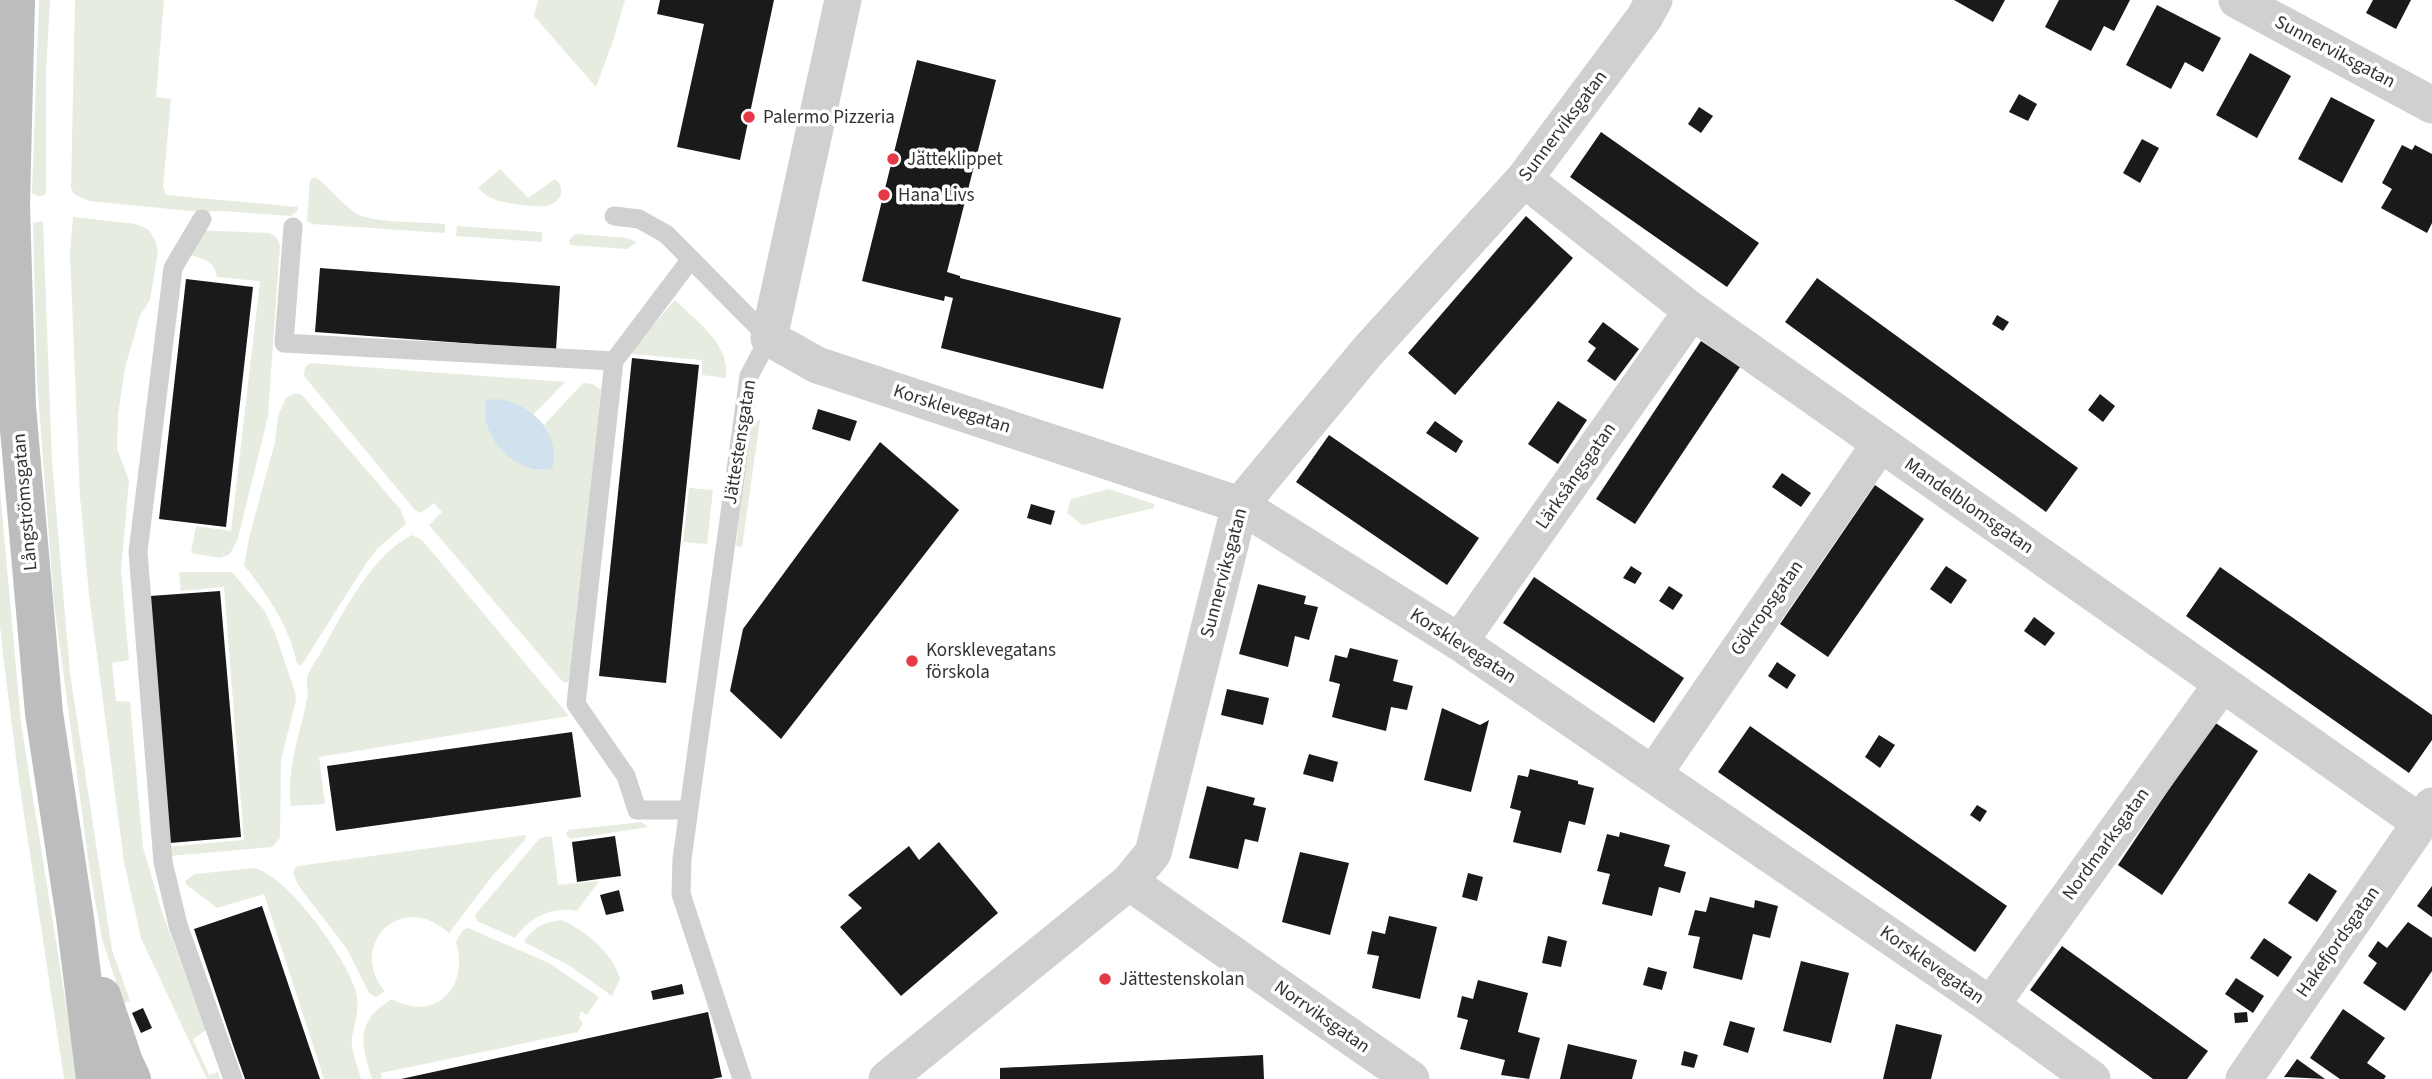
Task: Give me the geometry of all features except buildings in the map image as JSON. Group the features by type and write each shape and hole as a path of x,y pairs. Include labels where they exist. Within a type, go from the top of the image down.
{"street":[{"name":"Långströmsgatan","path":"16,0 11,205 17,407 44,713 75,918 95,1079"},
{"name":"Jättestensgatan","path":"769,338 843,0"},
{"name":"Sunnerviksgatan","path":"887,1079 1129,882 1153,853 1240,505 1367,352 1524,179 1644,18 1654,0"},
{"name":"Sunnerviksgatan","path":"2237,0 2432,104"},
{"name":"Mandelblomsgatan","path":"1524,179 1692,310 1880,444 2222,684 2427,814"},
{"name":"Lärksångsgatan","path":"1459,642 1692,310"},
{"name":"Korsklevegatan","path":"769,338 817,365 1240,505 1459,642 1654,773 1991,1005 2092,1079"},
{"name":"Gökropsgatan","path":"1654,773 1880,444"},
{"name":"Nordmarksgatan","path":"1991,1005 2222,684"},
{"name":"Hakefjordsgatan","path":"2244,1079 2427,814"},
{"name":"Norrviksgatan","path":"1129,882 1411,1079"},
{"name":"Långströmsgatan","path":"75,918 132,1079"}],"lane":[{"path":"614,216 639,219 666,234 769,338"},
{"path":"202,219 173,268 138,552 163,862 178,925 233,1079"},
{"path":"293,227 284,342 614,361"},
{"path":"688,810 638,810 626,776 576,704 614,361 691,260"},
{"name":"Jättestensgatan","path":"742,1079 681,894 682,859 749,376 769,338"}],"shaded area":[{"path":"39,0 50,0 46,72 46,192 45,195 38,196 32,193"},
{"path":"75,0 164,0 156,97 171,99 163,186 166,195 298,207 298,210 291,216 202,212 89,201 74,194 71,188"},
{"path":"538,0 625,0 596,87 534,16"},
{"path":"500,169 528,198 555,179 561,187 561,195 555,202 542,206 513,204 493,199 478,188"},
{"path":"315,177 357,214 386,221 445,224 445,233 312,224 307,221 310,180"},
{"path":"73,217 136,224 148,229 158,251 150,300 140,315 125,368 118,415 117,449 129,480 121,570 129,660 112,663 116,701 130,702 143,848 162,912 206,1030 193,1039 209,1075 218,1072 220,1079 207,1079 141,938 124,862 89,594 80,497 70,254"},
{"path":"43,221 52,462 70,673 112,950 130,1001 123,1003 102,939 90,872 54,603 37,380 33,223"},
{"path":"457,226 542,232 542,242 456,236"},
{"path":"193,230 269,233 276,237 280,245 268,416 238,538 230,554 220,558 191,553 196,526 231,531 260,281 217,277 209,262 183,251"},
{"path":"576,234 627,238 637,242 627,249 570,245 569,240"},
{"path":"675,300 718,344 726,366 726,378 702,375 702,360 632,354 631,351"},
{"path":"310,363 565,382 533,415 529,411 490,433 512,458 542,471 549,433 544,425 583,383 593,384 601,390 570,679 567,683 562,681 429,525 442,512 434,503 421,513 415,510 304,376 305,367"},
{"path":"296,393 302,395 400,509 406,524 378,548 367,562 301,666 297,663 289,636 276,611 244,565 275,442 278,416 286,398"},
{"path":"760,420 742,547 736,546 749,423"},
{"path":"689,488 713,490 707,544 683,542"},
{"path":"1109,489 1154,504 1154,508 1082,525 1067,513 1071,499"},
{"path":"0,490 21,723 78,1079 64,1079 19,781 0,625"},
{"path":"412,535 422,540 569,716 319,757 325,804 291,806 290,779 308,696 308,674 360,585 384,556"},
{"path":"179,572 232,572 264,610 275,633 295,692 296,700 281,760 280,838 272,847 169,856 165,847 244,840 224,587 181,591"},
{"path":"641,822 649,827 570,839 566,834 568,830"},
{"path":"526,835 525,840 493,875 449,933 431,921 413,917 397,920 384,929 375,941 372,957 375,974 385,991 376,997 369,993 347,949 298,885 293,873 298,866"},
{"path":"552,837 558,885 599,881 577,911 559,910 542,915 534,919 515,938 477,921 475,915 539,839"},
{"path":"254,868 268,874 298,901 340,957 355,989 357,1013 352,1042 361,1079 324,1079 264,894 217,908 185,881 195,874"},
{"path":"561,920 588,936 611,960 620,979 612,996 570,966 524,942 539,926"},
{"path":"468,928 549,963 599,997 587,1015 581,1011 579,1018 583,1023 578,1032 381,1073 382,1079 372,1079 365,1054 364,1034 372,1016 392,999 422,1007 445,996 458,973 456,942 463,930"}],"water":[{"path":"498,399 522,407 542,422 553,444 552,469 541,470 521,465 497,444 487,425 485,403 486,400"}],"place":[{"name":"Palermo Pizzeria","path":"749,117"},
{"name":"Jätteklippet","path":"893,159"},
{"name":"Hana Livs","path":"884,195"},
{"name":"Korsklevegatans förskola","path":"912,661"},
{"name":"Jättestenskolan","path":"1105,979"}]}
